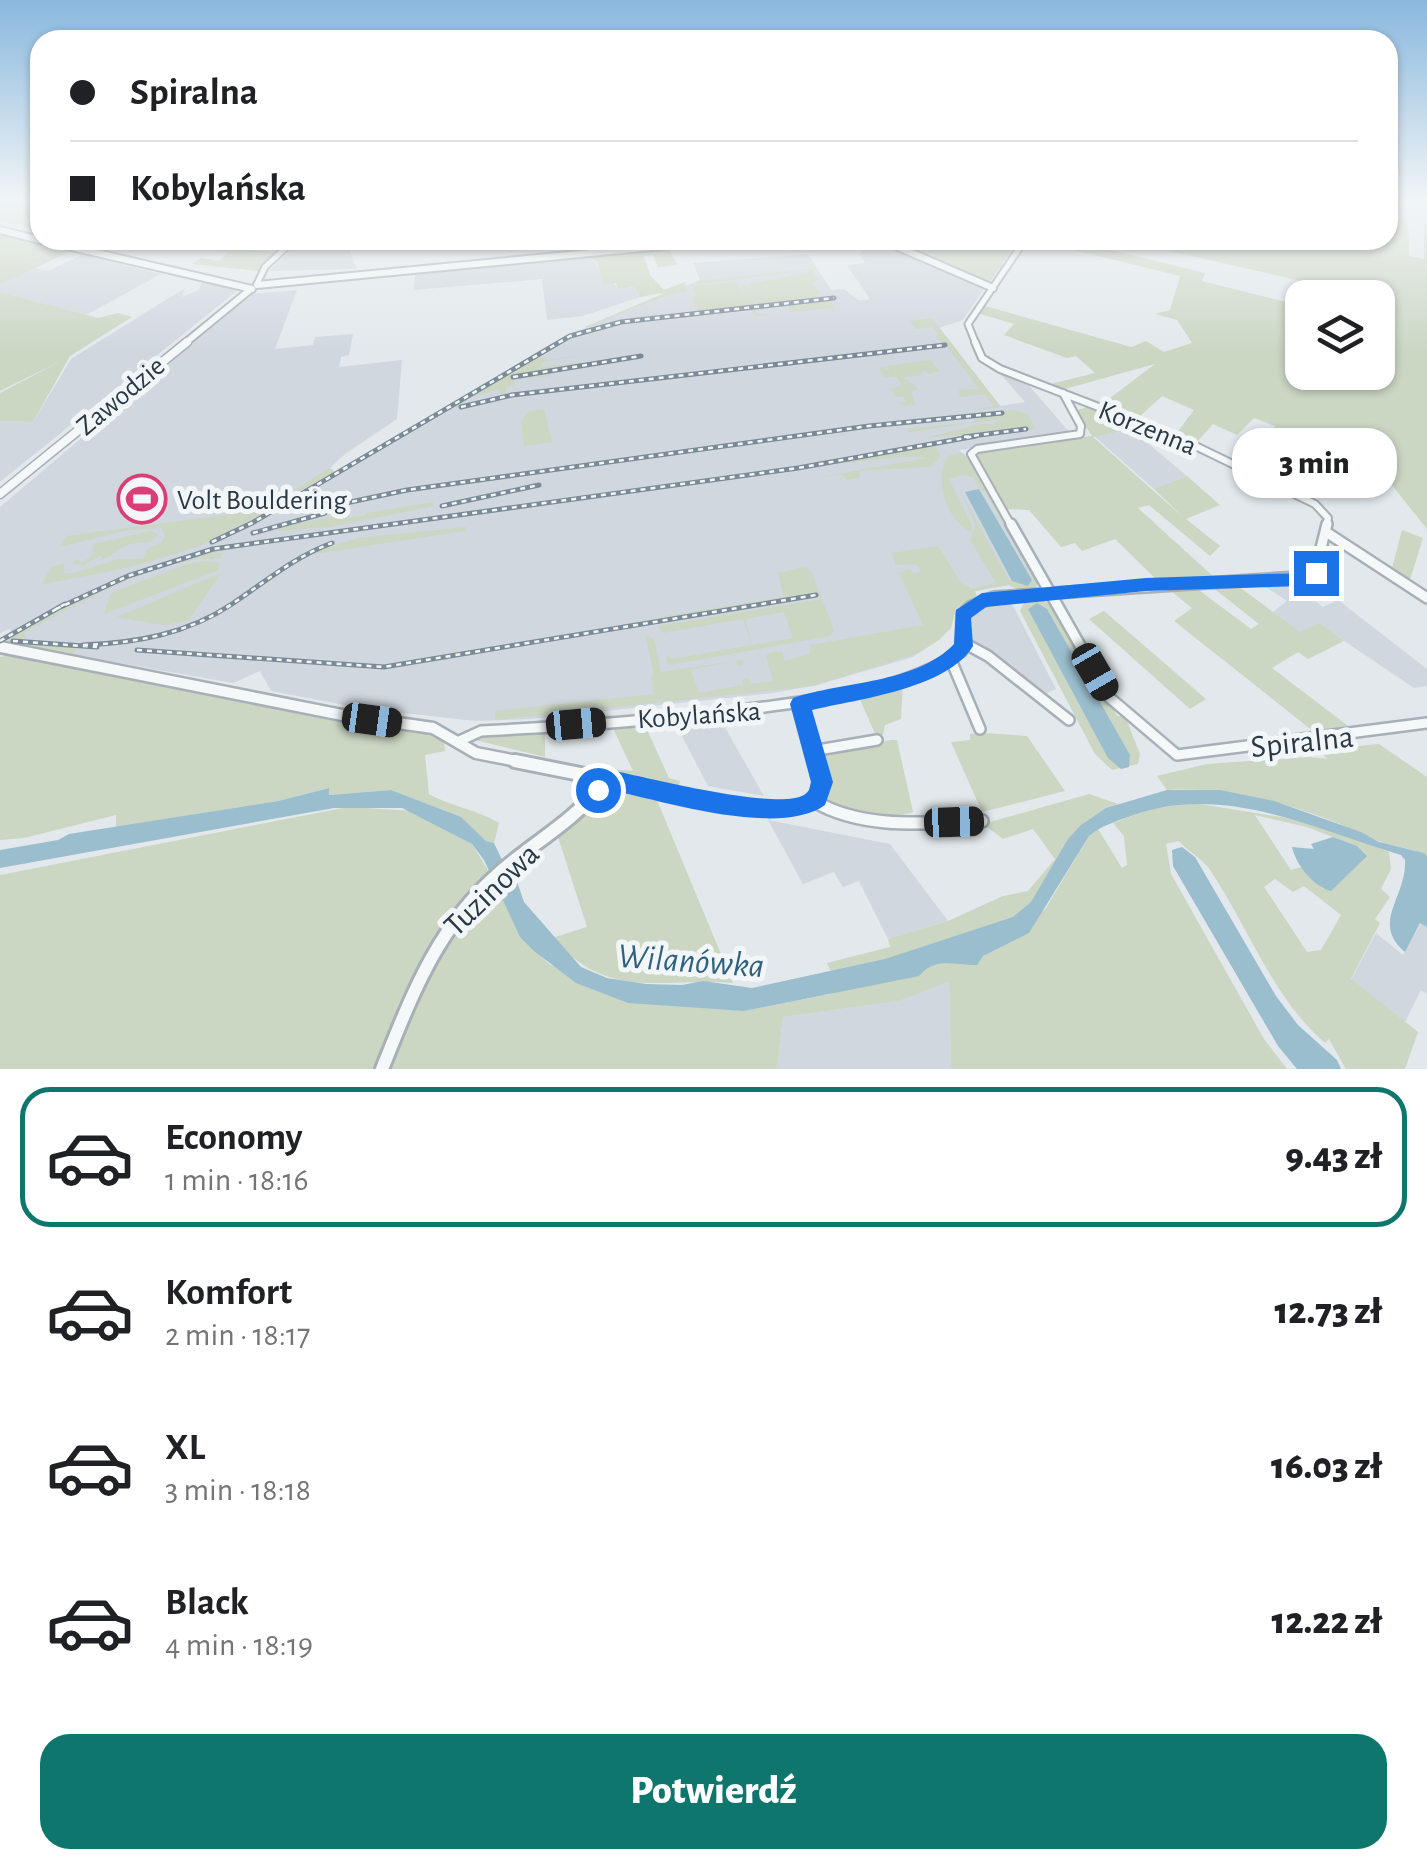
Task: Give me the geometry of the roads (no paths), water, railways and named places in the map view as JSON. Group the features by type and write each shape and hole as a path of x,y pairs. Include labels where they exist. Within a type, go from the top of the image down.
{"street":[{"path":"90,252 230,285 250,286 604,252"},
{"name":"Zawodzie","path":"0,494 250,286 283,252"},
{"path":"909,252 993,288 1017,252"},
{"name":"Korzenna","path":"993,288 968,324 978,352 988,363 1179,438 1316,504 1327,516 1326,532 1427,598"},
{"path":"1050,593 972,452 1080,434 1081,426 1063,393"},
{"path":"980,729 951,660 964,642 960,620 975,604 994,597 1305,579 1317,570 1326,532"},
{"name":"Spiralna","path":"1050,593 1110,698 1177,755 1370,734 1427,723"},
{"path":"964,642 983,652 1056,714 1069,720"},
{"path":"0,647 342,715 433,728 476,753 589,774 598,782 620,782 768,811 798,809 814,802 822,782 800,704"},
{"name":"Kobylańska","path":"457,742 480,731 800,704 917,676 951,660"},
{"path":"812,751 877,740"},
{"name":"Tuzinowa","path":"382,1069 432,952 458,914 593,796 598,782"},
{"path":"814,802 829,811 875,819 982,821"}],"water":[{"path":"979,489 1032,580 1028,586 1012,581 965,492"},
{"path":"1037,603 1047,609 1130,755 1129,767 1121,769 1108,758 1028,609"},
{"path":"329,788 329,795 391,790 461,817 486,841 494,843 503,862 513,870 524,902 581,967 607,978 646,984 703,981 752,988 885,959 1013,917 1031,902 1068,839 1081,825 1106,808 1167,790 1220,790 1274,801 1379,842 1424,853 1427,927 1420,923 1405,952 1391,931 1390,920 1404,873 1405,860 1401,855 1268,813 1200,804 1131,816 1094,832 1029,933 983,956 977,965 939,964 919,976 744,1011 628,1003 576,983 520,937 484,860 472,844 402,808 334,808 0,868 0,850 58,840 69,834 278,801"},
{"path":"1333,837 1357,846 1367,856 1331,891 1306,874 1292,847 1314,849 1311,844"},
{"path":"1182,847 1195,857 1276,996 1341,1069 1297,1069 1278,1046 1173,866 1172,850"}],"railway":[{"path":"212,542 252,523 570,336 621,322 834,298"},
{"path":"461,407 512,395 945,345"},
{"path":"513,377 641,356"},
{"path":"313,510 407,490 869,426 1002,413"},
{"path":"964,437 1026,429"},
{"path":"57,608 128,576 213,549 798,468 976,436"},
{"path":"442,506 539,485"},
{"path":"253,533 325,513"},
{"path":"83,645 142,639 197,623 292,563 332,543"},
{"path":"137,650 384,667 816,595"},
{"path":"57,608 65,604"},
{"path":"0,641 57,608"},
{"path":"13,641 97,647"}],"place":[{"name":"Volt Bouldering","path":"142,499"}],"water label":[{"name":"Wilanówka","path":"691,960"}]}
